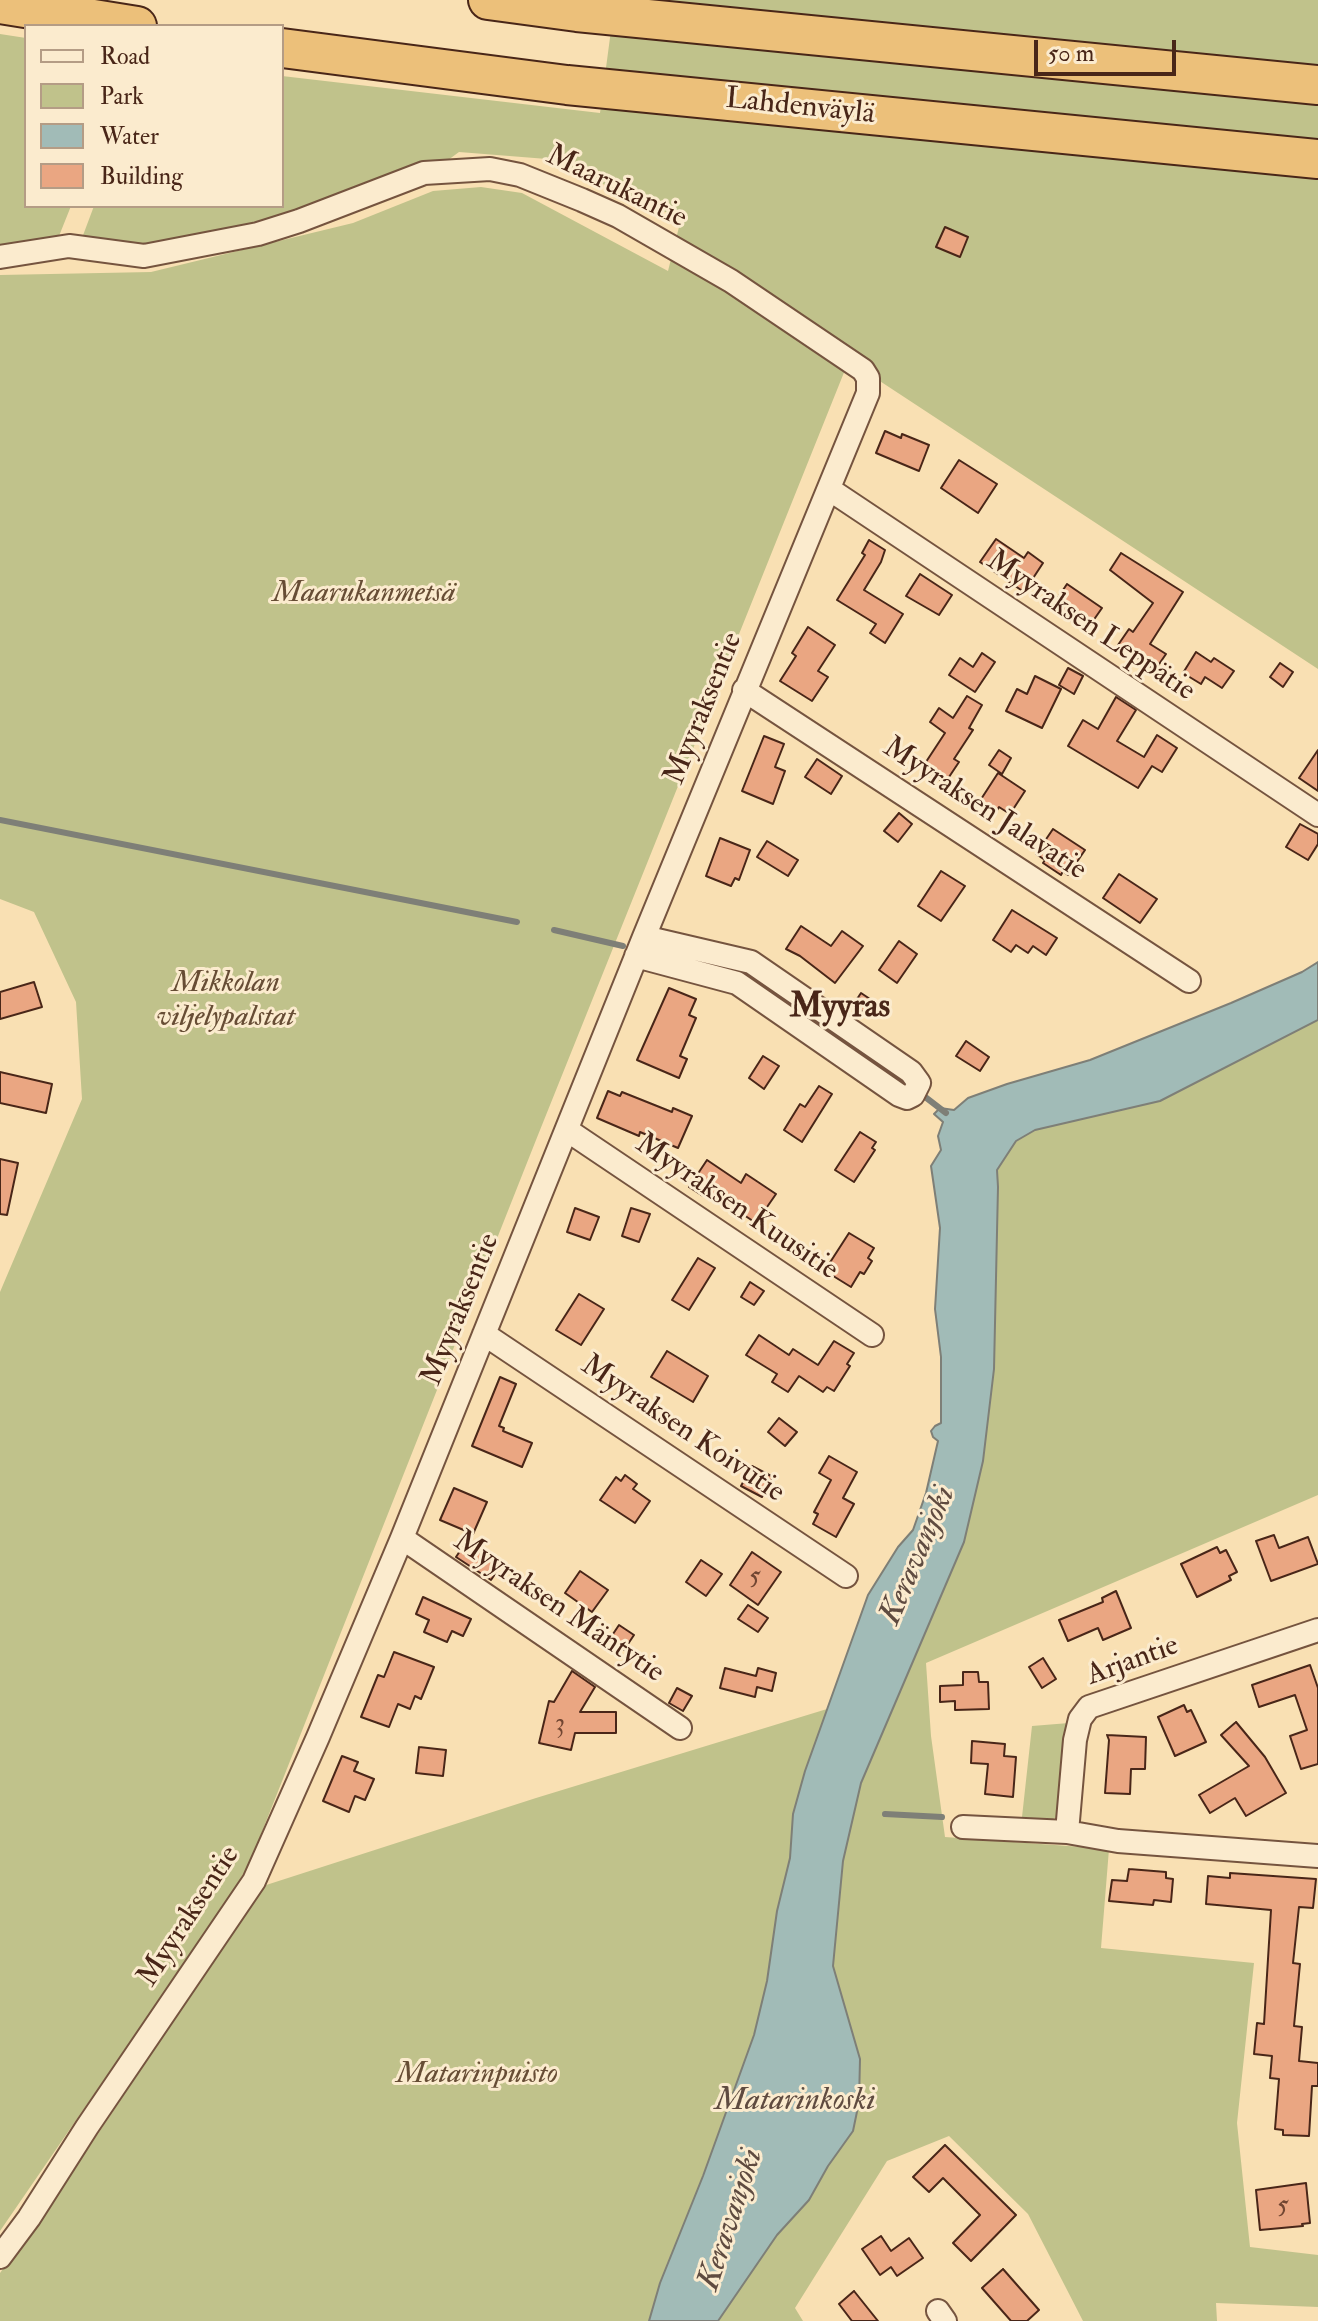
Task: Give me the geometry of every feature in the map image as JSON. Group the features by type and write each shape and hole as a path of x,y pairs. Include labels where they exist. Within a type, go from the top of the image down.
{"highway":[{"path":"488,0 577,12 1318,85"},
{"path":"0,4 124,24"},
{"name":"Lahdenväylä","path":"284,48 567,85 1318,159"}],"street":[{"name":"Maarukantie","path":"0,257 69,246 144,256 258,234 424,173 490,169 520,175 618,216 731,281 834,350"},
{"name":"Myyraksentie","path":"0,2257 254,1881 318,1737 868,393 868,378 863,370 834,350"},
{"name":"Myyraksen Leppätie","path":"829,489 1318,815"},
{"name":"Myyraksen Jalavatie","path":"744,690 1189,981"},
{"path":"640,946 751,962 911,1072 919,1083 913,1095 907,1098 899,1095 737,983 640,946"},
{"name":"Myyraksen Kuusitie","path":"567,1130 872,1335"},
{"name":"Myyraksen Koivutie","path":"484,1334 846,1576"},
{"name":"Myyraksen Mäntytie","path":"402,1538 680,1728"},
{"name":"Arjantie","path":"1067,1832 1075,1740 1080,1719 1089,1707 1318,1630"},
{"path":"963,1827 1067,1832 1118,1841 1318,1856"}],"green space":[{"name":"Maarukanmetsä","path":"615,0 1318,0 1318,669 863,370 847,365 250,1862 232,1893 0,2231 0,1292 82,1099 76,1002 34,912 0,899 0,275 151,272 353,223 433,191 481,187 522,193 668,271 681,219 547,159 459,152 444,163 256,226 140,248 82,238 93,208 284,208 284,76 600,113"},
{"path":"0,34 24,38 24,208 70,208 59,236 0,246"},
{"path":"1318,1020 1318,1495 926,1663 931,1736 945,1837 1109,1849 1101,1948 1254,1963 1237,2123 1250,2247 1318,2255 1318,2307 1216,2303 1217,2321 1083,2321 1028,2214 949,2136 887,2161 795,2308 803,2321 718,2321 777,2235 809,2200 853,2130 859,2102 860,2059 833,1966 843,1861 861,1783 887,1719 998,1187 996,1170 1016,1141 1035,1130 1160,1101"},
{"name":"Matarinpuisto","path":"827,1709 793,1814 790,1858 754,2035 660,2283 649,2321 0,2321 0,2273 63,2186 260,1887"},
{"path":"1069,1723 1060,1816 1050,1820 1022,1817 1032,1726"}],"water":[{"path":"1318,962 1318,1020 1160,1101 1035,1130 1016,1141 997,1170 994,1369 983,1461 964,1542 861,1783 843,1861 833,1966 860,2059 859,2102 853,2131 809,2200 777,2235 718,2321 649,2321 660,2283 754,2035 790,1858 793,1814 805,1771 868,1595 898,1547 913,1530 926,1493 938,1441 931,1431 941,1423 941,1357 935,1309 940,1228 931,1166 941,1150 938,1136 943,1122 934,1114 940,1108 954,1110 968,1098 1007,1084 1090,1060 1231,1003"}],"building":[{"path":"945,227 968,237 960,257 936,247"},
{"path":"885,431 929,445 919,471 876,453"},
{"path":"959,460 997,484 978,513 941,488"},
{"path":"996,539 1024,558 1028,552 1043,563 1024,592 980,562"},
{"path":"869,540 885,550 864,590 903,614 885,643 870,633 876,624 837,600 865,555 862,553"},
{"path":"1121,553 1183,592 1150,644 1166,654 1155,670 1118,645 1129,629 1133,632 1153,603 1110,570"},
{"path":"920,574 952,595 939,615 906,596"},
{"path":"1067,584 1102,608 1086,631 1051,608"},
{"path":"808,627 835,645 818,671 828,677 812,701 780,681 796,656 792,653"},
{"path":"1196,652 1211,662 1214,658 1234,671 1222,688 1205,677 1201,684 1183,673"},
{"path":"982,653 995,662 975,692 949,675 960,658 973,667"},
{"path":"1280,663 1293,672 1283,687 1270,677"},
{"path":"1068,668 1083,676 1074,694 1059,685"},
{"path":"1035,676 1061,689 1042,728 1006,711 1017,689 1027,694"},
{"path":"967,696 982,705 969,728 973,730 954,759 959,762 945,783 922,768 945,733 930,722 939,708 953,718"},
{"path":"1116,697 1136,710 1117,741 1144,757 1157,735 1177,748 1162,772 1152,766 1138,788 1068,746 1083,720 1098,729"},
{"path":"764,736 784,744 775,767 785,771 773,804 742,791"},
{"path":"999,750 1011,758 1002,774 989,765"},
{"path":"1318,750 1318,791 1299,778"},
{"path":"817,759 842,776 831,794 805,777"},
{"path":"998,773 1025,791 1010,814 999,807 991,820 974,810"},
{"path":"899,813 912,824 898,842 884,831"},
{"path":"1300,824 1318,834 1318,844 1308,860 1286,847"},
{"path":"1053,829 1085,850 1068,875 1063,871 1061,875 1036,854"},
{"path":"720,838 750,850 739,880 735,878 731,886 706,876"},
{"path":"767,841 798,860 788,876 757,857"},
{"path":"941,871 965,886 941,921 918,906"},
{"path":"1119,874 1157,899 1140,923 1103,898"},
{"path":"1012,910 1057,938 1046,955 1033,946 1028,953 1016,945 1011,952 993,940"},
{"path":"801,926 831,946 842,931 863,946 835,983 786,949"},
{"path":"899,941 917,954 897,983 879,970"},
{"path":"34,982 42,1007 0,1019 0,992"},
{"path":"669,988 696,999 689,1015 696,1018 680,1056 687,1059 679,1078 637,1060"},
{"path":"861,993 879,1005 871,1017 853,1005"},
{"path":"966,1041 989,1057 980,1071 956,1056"},
{"path":"763,1056 779,1066 764,1089 749,1078"},
{"path":"0,1072 52,1084 46,1113 0,1103"},
{"path":"819,1086 832,1094 802,1142 784,1130 800,1104 805,1107"},
{"path":"608,1091 620,1096 622,1092 672,1112 673,1108 692,1116 678,1148 597,1118"},
{"path":"860,1132 876,1142 872,1148 875,1150 854,1182 835,1170"},
{"path":"0,1159 18,1163 7,1215 0,1214"},
{"path":"707,1160 741,1183 746,1174 776,1194 756,1223 706,1190 703,1196 689,1187"},
{"path":"575,1208 599,1217 590,1240 567,1232"},
{"path":"631,1208 650,1214 639,1242 622,1236"},
{"path":"849,1233 874,1248 868,1258 872,1261 864,1274 860,1272 851,1287 830,1274 834,1267 829,1264"},
{"path":"698,1258 715,1268 689,1310 672,1300"},
{"path":"750,1282 764,1291 754,1305 741,1297"},
{"path":"579,1294 604,1309 581,1345 556,1330"},
{"path":"759,1335 789,1355 793,1349 818,1365 834,1341 854,1353 847,1364 850,1366 834,1391 827,1387 823,1392 799,1376 788,1392 772,1382 777,1374 746,1355"},
{"path":"667,1351 708,1376 693,1402 651,1377"},
{"path":"500,1377 516,1384 499,1426 504,1428 503,1431 532,1443 522,1467 472,1446"},
{"path":"779,1418 797,1432 785,1446 768,1432"},
{"path":"829,1456 857,1472 843,1498 854,1504 836,1537 813,1524 818,1514 814,1512 831,1480 819,1473"},
{"path":"752,1466 773,1477 762,1497 741,1486"},
{"path":"625,1475 637,1484 633,1489 650,1501 635,1523 600,1500 616,1477 621,1481"},
{"path":"454,1488 487,1502 473,1534 440,1520"},
{"path":"1274,1535 1279,1548 1308,1537 1318,1564 1271,1581 1256,1541"},
{"path":"468,1539 503,1562 491,1580 456,1557"},
{"path":"1217,1547 1220,1553 1226,1550 1237,1572 1229,1576 1231,1580 1197,1597 1181,1564"},
{"path":"752,1552 781,1572 758,1605 730,1585"},
{"path":"701,1560 722,1574 706,1596 686,1582"},
{"path":"580,1571 608,1590 592,1612 565,1593"},
{"path":"1116,1591 1131,1628 1103,1640 1098,1628 1068,1641 1059,1620 1103,1602 1102,1598"},
{"path":"423,1597 471,1619 463,1636 452,1631 447,1642 424,1632 429,1620 416,1614"},
{"path":"748,1605 768,1618 758,1632 738,1619"},
{"path":"619,1625 634,1635 624,1650 609,1640"},
{"path":"394,1652 434,1667 421,1699 415,1696 410,1709 398,1704 389,1727 361,1717 378,1675 384,1677"},
{"path":"1043,1658 1056,1679 1042,1688 1029,1667"},
{"path":"1310,1665 1318,1688 1318,1764 1301,1769 1290,1736 1307,1730 1295,1695 1259,1707 1252,1685"},
{"path":"725,1668 756,1676 758,1668 776,1673 772,1691 757,1687 755,1697 720,1688"},
{"path":"572,1671 595,1687 580,1712 616,1712 616,1733 575,1733 571,1750 539,1743 549,1701 554,1702"},
{"path":"963,1672 978,1672 979,1682 988,1682 989,1709 955,1710 955,1701 940,1702 940,1686 963,1685"},
{"path":"677,1688 692,1696 683,1711 669,1703"},
{"path":"1184,1705 1187,1712 1191,1710 1206,1742 1175,1756 1158,1717"},
{"path":"1236,1722 1265,1757 1286,1793 1246,1816 1235,1798 1210,1813 1199,1795 1249,1766 1221,1735"},
{"path":"1107,1735 1146,1737 1145,1769 1131,1769 1130,1794 1105,1793"},
{"path":"972,1741 1005,1744 1004,1756 1016,1757 1013,1797 985,1794 988,1764 971,1763"},
{"path":"419,1747 446,1750 443,1776 416,1773"},
{"path":"342,1756 358,1762 354,1771 374,1779 365,1800 355,1796 349,1812 323,1801"},
{"path":"1129,1869 1166,1872 1166,1878 1173,1879 1171,1902 1154,1900 1153,1905 1109,1901 1112,1880 1127,1881"},
{"path":"1230,1873 1316,1879 1313,1908 1299,1907 1293,1963 1300,1964 1294,2026 1302,2027 1299,2061 1318,2063 1318,2086 1312,2086 1309,2136 1283,2135 1283,2130 1275,2129 1279,2079 1270,2078 1272,2056 1254,2054 1257,2023 1264,2024 1271,1910 1206,1904 1208,1876 1230,1878"},
{"path":"945,2145 1016,2215 971,2261 953,2243 980,2215 943,2178 929,2192 913,2177"},
{"path":"1306,2183 1310,2223 1260,2230 1256,2190"},
{"path":"881,2236 891,2251 909,2238 923,2258 897,2276 891,2267 880,2275 862,2249"},
{"path":"1003,2269 1039,2310 1027,2321 1011,2321 982,2288"},
{"path":"854,2291 878,2321 852,2321 839,2304"}],"waterway":[{"path":"0,820 517,922"},
{"path":"554,930 623,946"},
{"path":"745,977 905,1084"},
{"path":"920,1093 946,1113"},
{"path":"885,1814 942,1817"}],"district":[{"name":"Myyras","path":"840,1009"}],"park label":[{"name":"Mikkolan viljelypalstat","path":"226,1002"}],"water label":[{"name":"Keravanjoki","path":"919,1556"},
{"name":"Matarinkoski","path":"795,2102"},
{"name":"Keravanjoki","path":"732,2220"}]}
